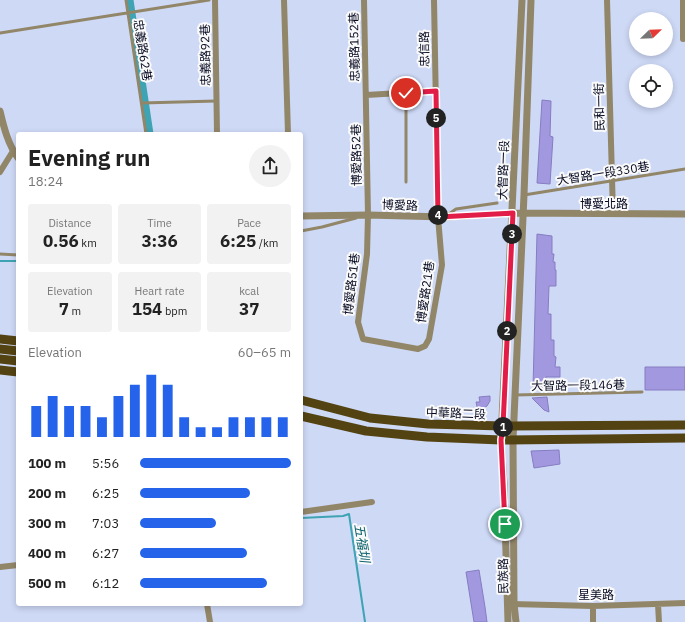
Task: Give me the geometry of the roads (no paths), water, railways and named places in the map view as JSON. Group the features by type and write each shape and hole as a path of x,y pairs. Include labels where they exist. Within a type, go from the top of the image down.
{"main road":[{"path":"0,338 16,341"},
{"path":"0,349 16,351"},
{"path":"0,359 16,362"},
{"path":"0,370 16,372"},
{"name":"中華路二段","path":"303,401 370,418 428,424 503,426 685,425"},
{"name":"中華路二段","path":"303,416 366,431 427,437 501,440 685,438"}],"street":[{"name":"忠義路92巷","path":"215,0 217,132"},
{"path":"284,0 288,132"},
{"name":"忠義路152巷","path":"364,0 366,95"},
{"name":"忠信路","path":"434,0 441,217"},
{"name":"大智路一段","path":"504,484 501,440 503,426 522,0"},
{"name":"大智路一段","path":"512,482 531,0"},
{"name":"民和一街","path":"607,0 613,214"},
{"path":"683,0 683,39"},
{"path":"366,95 436,91"},
{"name":"博愛路52巷","path":"366,95 368,215"},
{"path":"0,112 5,132 16,155"},
{"path":"0,172 13,151"},
{"name":"博愛路","path":"303,216 368,215 441,217 523,213"},
{"name":"博愛北路","path":"523,213 685,214"},
{"name":"博愛路51巷","path":"368,215 367,254 358,322 363,339 418,349 425,346"},
{"name":"博愛路21巷","path":"425,346 429,340 442,265 441,217"},
{"name":"民族路","path":"508,622 511,604 512,482"},
{"name":"民族路","path":"504,484 511,604 516,622"},
{"path":"303,512 372,502"},
{"path":"0,567 16,564"},
{"name":"星美路","path":"511,604 593,606 685,603"},
{"path":"658,604 659,622"},
{"path":"208,606 210,622"},
{"path":"593,606 593,622"}],"lane":[{"name":"忠義路62巷","path":"126,0 146,132"},
{"path":"0,33 209,0"},
{"path":"406,93 406,182"},
{"path":"142,103 216,101"},
{"name":"大智路一段330巷","path":"524,195 685,169"},
{"path":"441,217 456,209 496,203"},
{"path":"303,231 368,215"},
{"path":"0,254 16,255"},
{"name":"大智路一段146巷","path":"515,395 642,392"}],"waterway":[{"path":"130,0 150,132"},
{"path":"0,261 16,261"},
{"name":"五福圳","path":"303,518 343,516 349,514 365,622"}]}
